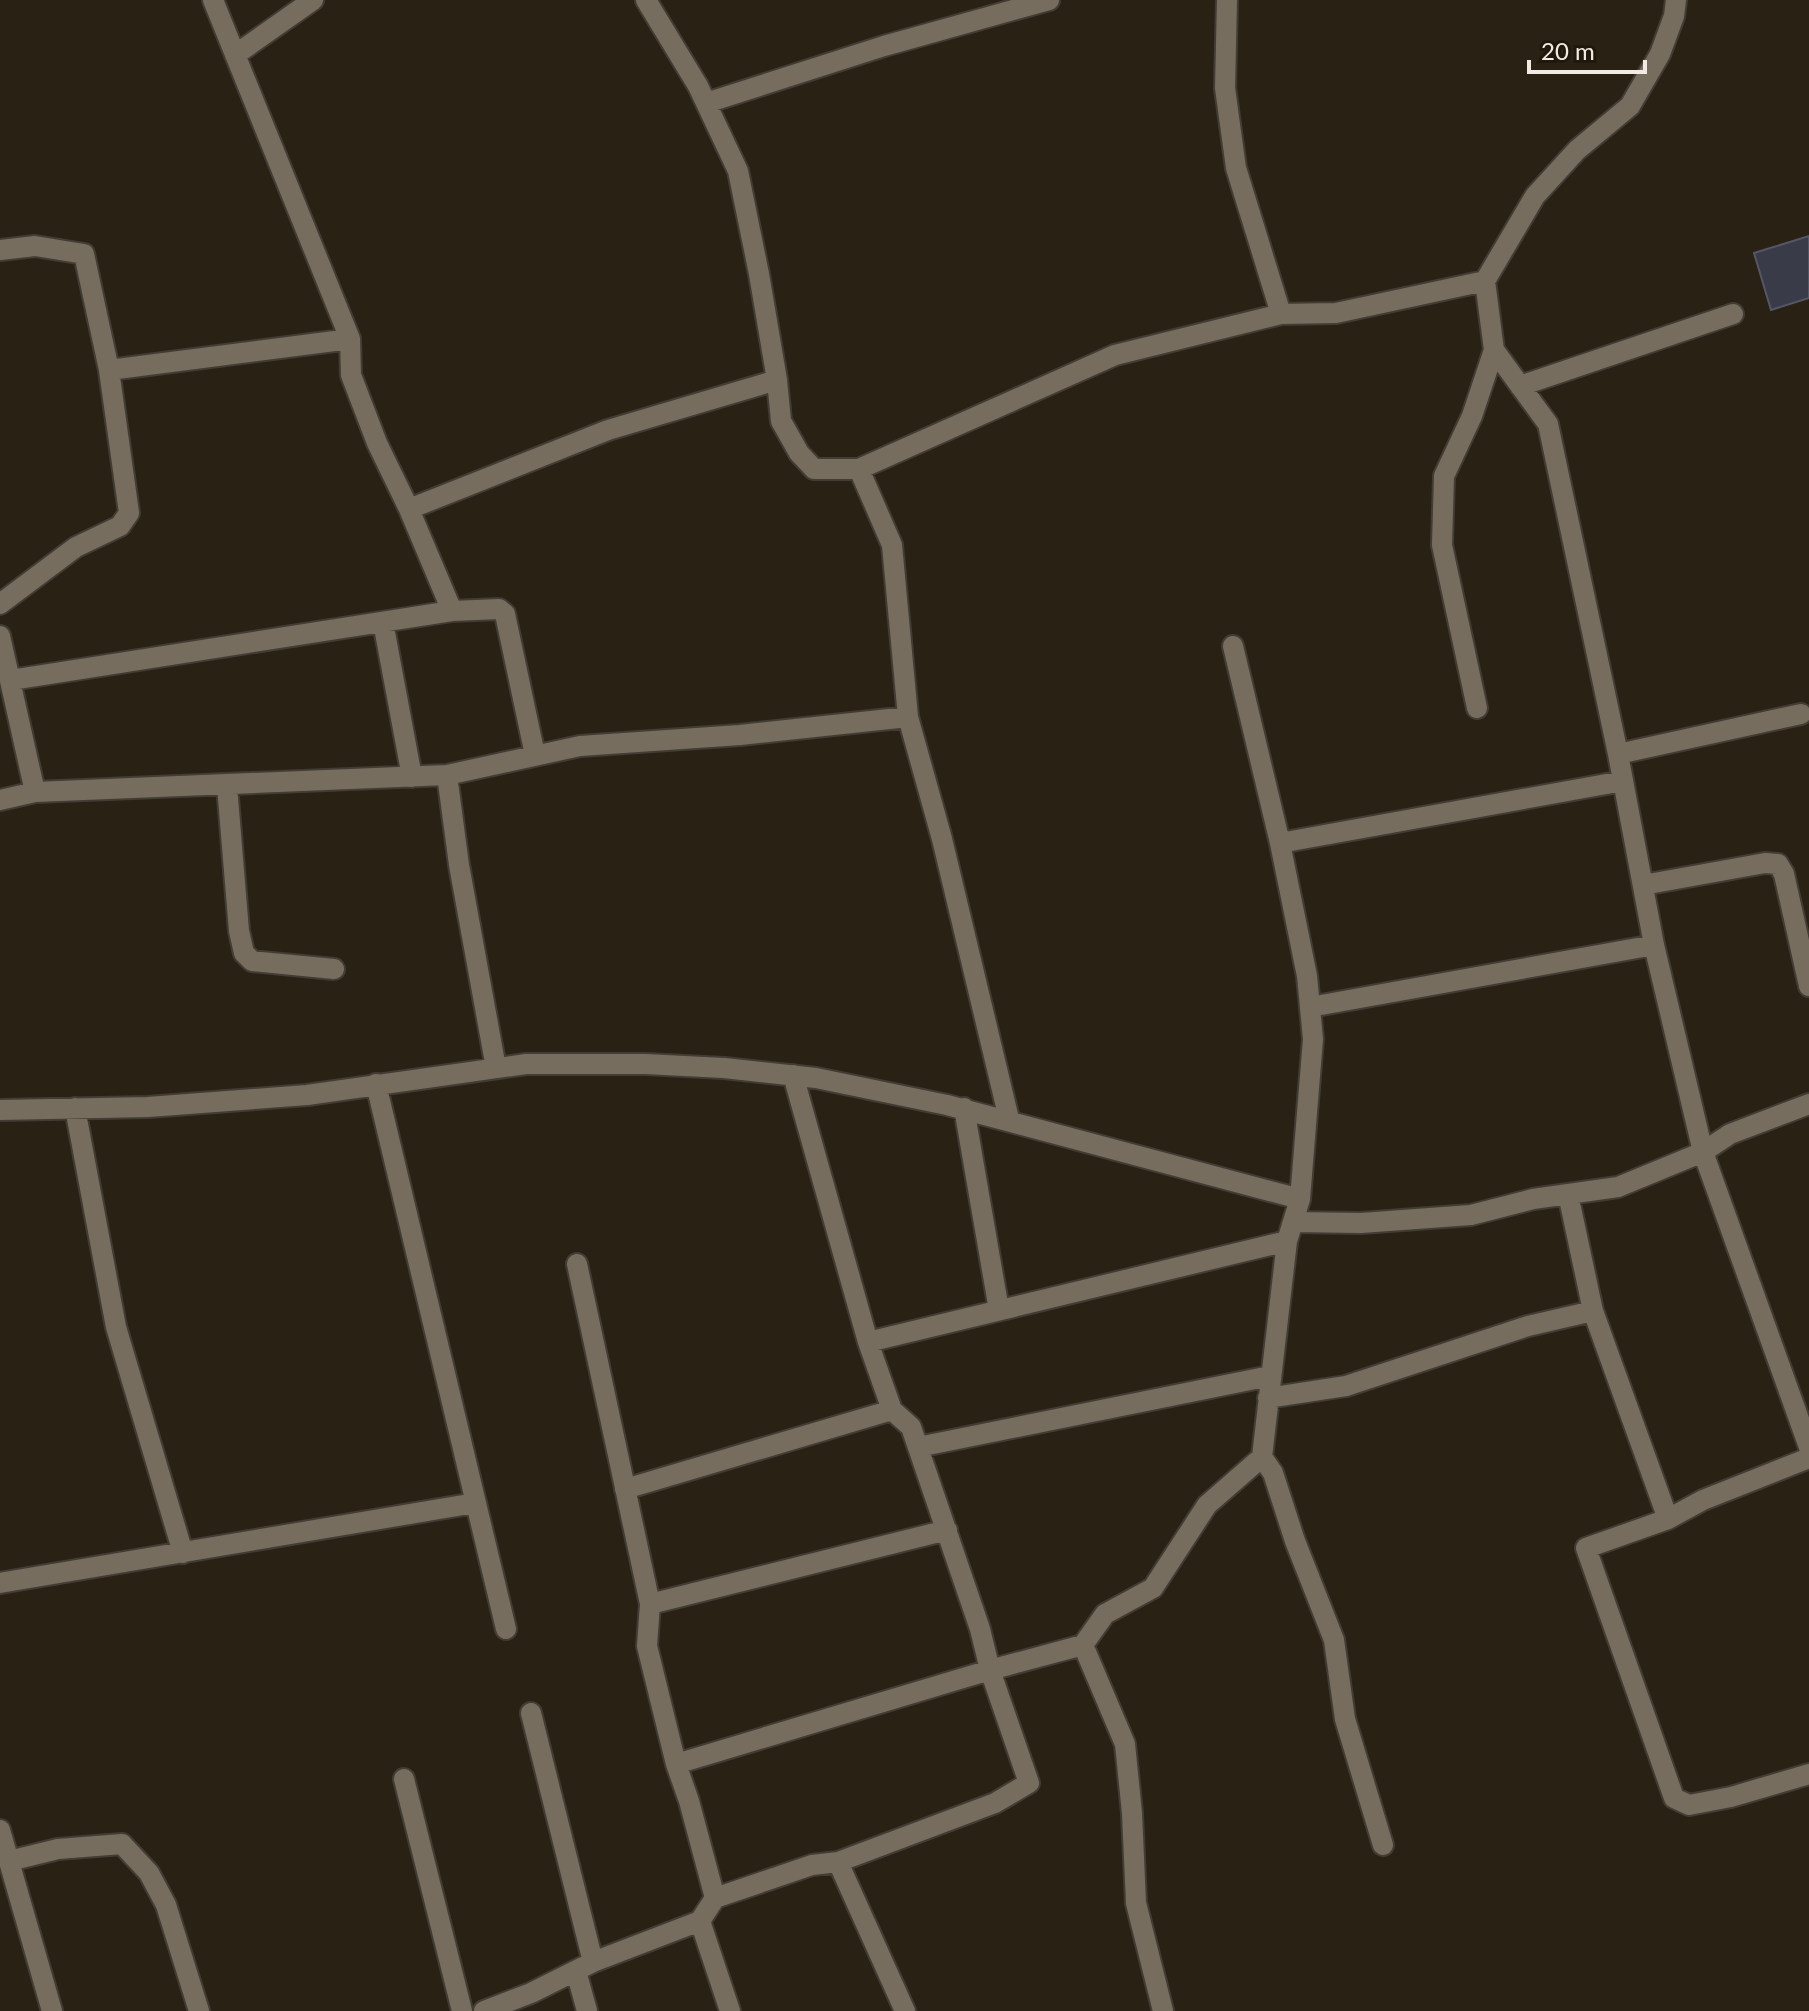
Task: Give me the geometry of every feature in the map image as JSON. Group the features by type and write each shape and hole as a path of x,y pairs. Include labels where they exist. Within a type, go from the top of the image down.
{"street":[{"path":"213,0 350,339 351,375 377,443 452,611"},
{"path":"235,55 313,0"},
{"path":"646,0 706,103 738,171 777,380 781,421 799,453 814,469 859,469 1115,355 1281,314 1336,313 1485,281"},
{"path":"706,103 884,46 1049,0"},
{"path":"1227,0 1225,88 1236,168 1281,314"},
{"path":"1477,708 1442,545 1444,476 1472,416 1494,350 1485,281 1535,196 1577,150 1630,106 1660,54 1674,16 1676,0"},
{"path":"0,250 35,246 84,254 109,370 129,513 120,526 76,547 0,604"},
{"path":"1520,386 1733,314"},
{"path":"109,370 350,339"},
{"path":"1494,350 1548,424 1618,754 1654,945 1703,1152 1809,1447"},
{"path":"409,509 608,430 777,380"},
{"path":"859,469 892,545 908,717 942,839 1009,1119"},
{"path":"11,680 452,611 499,609 505,614 535,755"},
{"path":"383,622 412,777"},
{"path":"0,636 35,792"},
{"path":"1233,646 1280,843 1307,976 1313,1039 1300,1199 1290,1231 1262,1457 1273,1473 1295,1541 1334,1640 1345,1719 1383,1845"},
{"path":"1618,754 1801,714"},
{"path":"0,800 35,792 447,775 580,746 740,735 908,717"},
{"path":"447,775 459,865 496,1068"},
{"path":"1280,843 1623,781"},
{"path":"227,786 239,931 244,953 252,961 334,969"},
{"path":"1643,885 1765,863 1778,864 1784,874 1809,986"},
{"path":"1310,1007 1654,945"},
{"path":"0,1110 148,1107 307,1095 526,1064 645,1064 793,1075 964,1108 1300,1199"},
{"path":"484,2011 531,1993 584,1966 700,1921 715,1898 812,1865 838,1862 995,1803 1029,1783 911,1427 892,1410 868,1342 793,1075"},
{"path":"376,1084 506,1629"},
{"path":"868,1342 1290,1231 1471,1215 1533,1199 1618,1187 1703,1152 1730,1134 1809,1104"},
{"path":"75,1108 116,1327 183,1553"},
{"path":"964,1108 999,1310"},
{"path":"1568,1194 1593,1311 1668,1519"},
{"path":"577,1264 650,1604 647,1646 676,1764 715,1898"},
{"path":"1268,1398 1346,1386 1528,1326 1593,1311"},
{"path":"918,1447 1270,1376"},
{"path":"625,1489 892,1410"},
{"path":"676,1764 1083,1645 1105,1614 1153,1588 1207,1505 1262,1457"},
{"path":"1809,1458 1703,1500 1668,1519 1586,1548 1674,1798 1689,1805 1731,1797 1809,1774"},
{"path":"0,1583 475,1503"},
{"path":"650,1604 947,1530"},
{"path":"1083,1645 1125,1744 1136,1903 1163,2011"},
{"path":"531,1713 584,1966 587,2011"},
{"path":"404,1779 462,2011"},
{"path":"0,1830 52,2011"},
{"path":"9,1861 58,1849 122,1844 149,1873 166,1905 199,2011"},
{"path":"838,1862 905,2011"},
{"path":"700,1921 730,2011"}],"building":[{"path":"1809,236 1809,298 1771,310 1754,253"}]}
